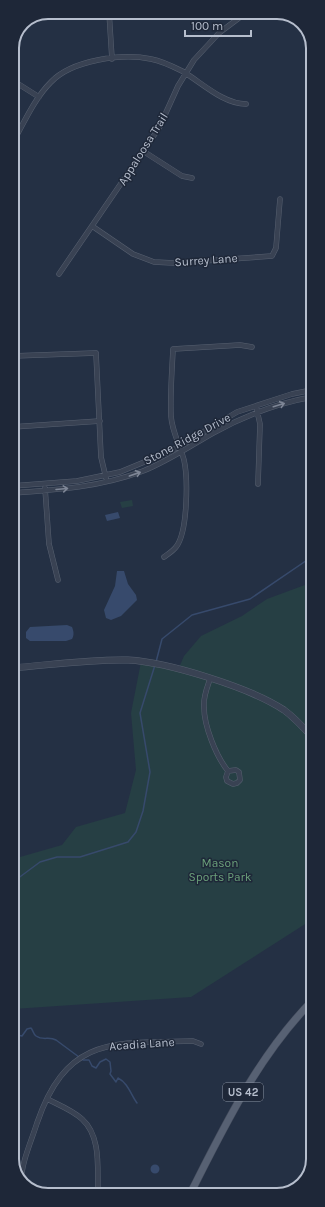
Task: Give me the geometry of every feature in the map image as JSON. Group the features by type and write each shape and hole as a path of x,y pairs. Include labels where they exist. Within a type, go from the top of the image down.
{"main road":[{"name":"US 42","path":"193,1188 249,1081 274,1045 306,1008"}],"street":[{"path":"109,19 112,59"},
{"name":"Appaloosa Trail","path":"59,274 144,151 162,122 185,74 214,38 238,19"},
{"path":"19,132 39,96 50,82 69,68 84,63 112,59 151,59 169,65 227,99 246,104"},
{"path":"19,84 39,96"},
{"path":"144,151 182,176 192,178"},
{"name":"Surrey Lane","path":"92,226 133,254 154,262 174,263 272,256 276,248 280,199"},
{"path":"164,557 176,547 183,528 186,472 181,452 178,447 171,416 173,349 240,345 252,347"},
{"path":"19,356 96,352 102,457 107,482"},
{"name":"Stone Ridge Drive","path":"19,486 44,484 105,476 140,465 178,447 237,412 292,394 306,391"},
{"name":"Stone Ridge Drive","path":"19,492 75,488 107,482 145,470 181,452 215,432 258,413 278,405 306,399"},
{"path":"256,406 260,424 258,484"},
{"path":"19,427 100,421"},
{"path":"44,484 50,544 58,580"},
{"path":"19,667 114,660 141,662 164,666 210,679 250,693 274,704 296,719 306,730"},
{"path":"210,679 204,702 205,719 221,762 228,771"},
{"name":"Acadia Lane","path":"47,1099 59,1080 83,1054 97,1048 121,1043 193,1042 202,1044"},
{"path":"22,1172 23,1164 47,1099 82,1119 92,1132 96,1150 98,1188"}],"green space":[{"path":"132,500 133,506 122,508 120,502"},
{"name":"Mason Sports Park","path":"306,585 306,923 191,997 19,1009 19,857 62,845 76,827 125,813 136,770 131,713 141,662 178,670 184,656 201,636 242,616 267,599"}],"water":[{"path":"118,512 120,518 107,521 105,515"},
{"path":"117,571 124,571 128,584 136,595 137,600 121,616 111,620 106,618 104,610 115,586"},
{"path":"67,625 72,627 74,633 72,639 66,641 30,641 26,638 26,632 30,627"},
{"path":"155,1164 160,1169 155,1174 150,1169"}],"waterway":[{"path":"156,662 162,639 192,615 250,599 306,561"},
{"path":"19,878 40,862 57,857 80,857 128,842 136,832 143,811 150,772 140,713 155,665"},
{"path":"19,1035 22,1036 27,1029 31,1028 36,1036 56,1040 83,1060 89,1060 92,1066 96,1068 100,1062 106,1059 110,1062 110,1074 116,1082 118,1078 124,1083 137,1103"}]}
